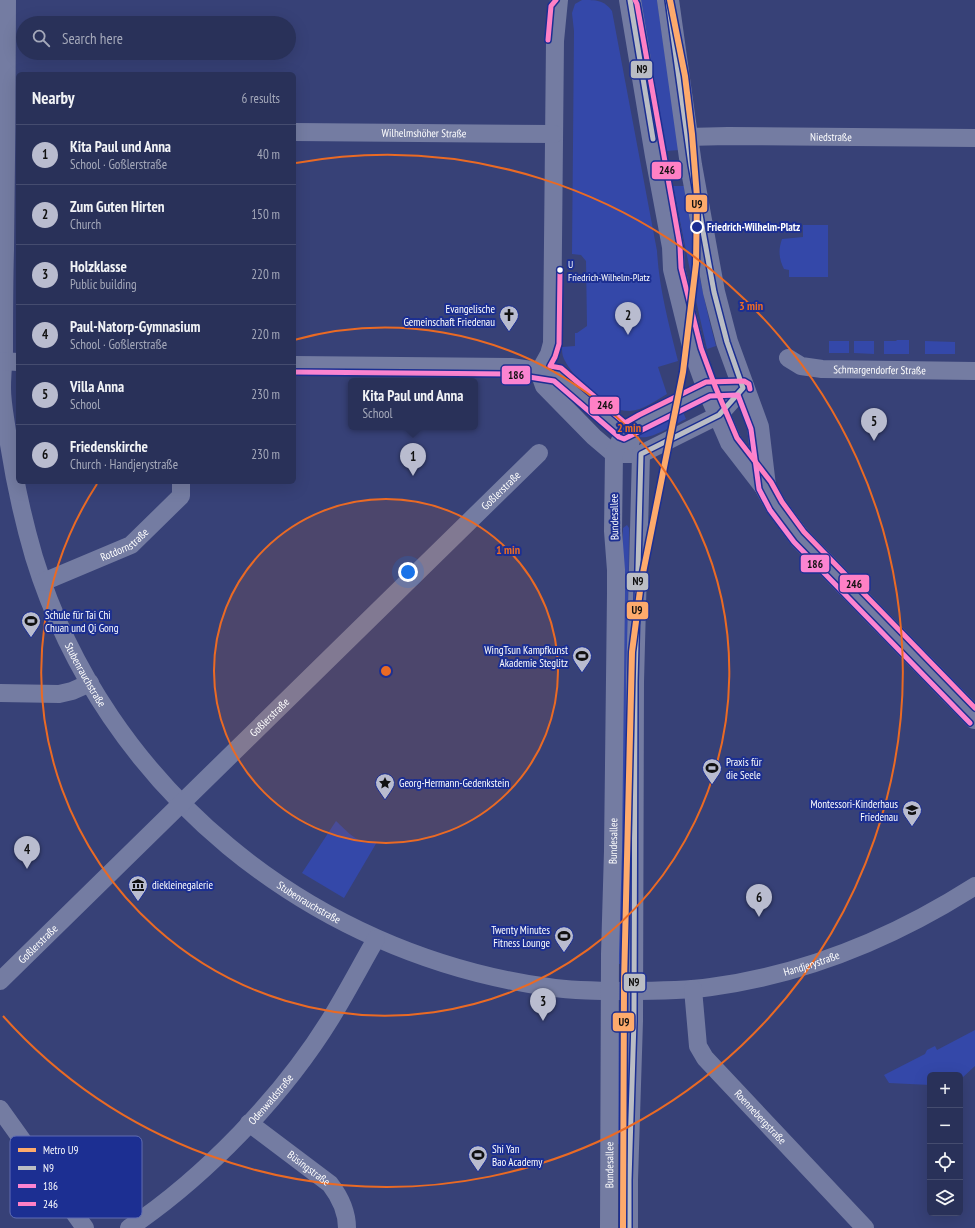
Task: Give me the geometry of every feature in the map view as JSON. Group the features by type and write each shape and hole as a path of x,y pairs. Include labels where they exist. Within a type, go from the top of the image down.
{"main road":[{"path":"668,0 687,137 714,292 727,342 758,427 765,486"},
{"path":"627,2 673,247 674,269 694,350 708,389 734,446 765,486 776,506 799,537 975,718"}],"street":[{"name":"Stubenrauchstraße","path":"8,0 7,362 2,391 9,446 16,480"},
{"path":"562,2 555,41 552,343 549,354 539,372 544,386 594,437 614,454 641,454 719,415 743,388"},
{"name":"Wilhelmshöher Straße","path":"296,132 554,134"},
{"name":"Niedstraße","path":"687,137 975,138"},
{"name":"Schmargendorfer Straße","path":"788,358 801,366 822,369 975,371"},
{"path":"296,364 511,367 557,374 624,432 641,454"},
{"path":"614,454 624,432 642,421 708,389 743,388"},
{"name":"Goßlerstraße","path":"0,981 539,453"},
{"name":"Bundesallee","path":"609,1228 610,991 616,585 613,531 614,454"},
{"name":"Bundesallee","path":"629,1228 634,991 634,693 641,454"},
{"name":"Stubenrauchstraße","path":"17,484 25,524 52,607 90,683 108,712 143,761 181,804 229,848 268,878 325,912 376,939 430,959 490,976 549,987 584,991 634,991"},
{"name":"Rotdornstraße","path":"43,582 131,545 181,496 181,484"},
{"path":"0,693 59,694 72,692 90,683"},
{"name":"Handjerystraße","path":"634,991 693,989 737,983 834,956 915,922 975,886"},
{"name":"Odenwaldstraße","path":"129,1228 148,1215 191,1179 249,1123 274,1094 317,1039 331,1018 376,939"},
{"name":"Roennebergstraße","path":"693,989 698,1046 705,1058 865,1228"},
{"path":"0,1109 20,1136"},
{"name":"Büsingstraße","path":"249,1123 330,1184 338,1195 344,1208 347,1228"},
{"path":"79,1218 86,1228"}],"shaded area":[{"path":"582,0 600,1 612,11 657,251 662,293 678,361 658,367 667,394 644,407 630,411 612,408 595,397 571,371 562,353 562,347 575,346 575,333 587,326 586,261 581,255 572,254 574,31 572,13 575,4"},
{"path":"639,0 657,0 679,150 666,151"},
{"path":"673,186 684,186 702,286 716,346 707,349 697,305"},
{"path":"803,225 828,225 828,277 789,277 789,270 784,269 780,254 782,239 803,237"},
{"path":"909,340 909,354 884,354 884,341"},
{"path":"829,341 849,341 849,353 829,353"},
{"path":"854,341 874,341 874,354 854,353"},
{"path":"925,341 955,342 955,354 925,354"},
{"path":"683,412 686,419 656,434 640,437 643,433"},
{"path":"627,525 629,528 626,879 627,964 617,964 621,805 623,528"},
{"path":"336,821 355,838 365,842 377,842 344,898 302,873"},
{"path":"616,1021 627,1021 623,1144 617,1144"},
{"path":"975,1030 975,1066 963,1077 963,1072 927,1072 927,1085 889,1083 884,1075 925,1054 927,1050 935,1046 937,1050"}],"metro line":[{"name":"U9","path":"623,1228 624,983 632,652 641,583 683,372 696,264 697,197 692,134 685,76 670,0"}],"transit line":[{"name":"246","path":"548,40 551,6 556,0"},
{"name":"N9","path":"630,0 653,139"},
{"name":"246","path":"635,0 637,4 680,246 681,268 701,348 737,438 771,482 782,502 804,532 975,708"},
{"name":"N9","path":"629,1228 634,1021 635,682 641,454 719,415 743,388 727,342 714,292 691,165 668,0"},
{"name":"246","path":"560,270 559,344 555,357 550,366 561,368 625,423 706,382 744,381 749,384 750,389"},
{"name":"186","path":"296,372 510,374 554,381 619,437 624,439 710,396 738,395 751,429 759,489 770,510 794,542 970,723"}],"place":[{"name":"Friedrich-Wilhelm-Platz","path":"697,227"},
{"name":"U Friedrich-Wilhelm-Platz","path":"560,270"},
{"name":"Evangelische Gemeinschaft Friedenau","path":"509,332"},
{"name":"Zum Guten Hirten","path":"628,335"},
{"name":"Villa Anna","path":"874,441"},
{"name":"Kita Paul und Anna","path":"413,476"},
{"name":"Schule für Tai Chi Chuan und Qi Gong","path":"31,638"},
{"name":"WingTsun Kampfkunst Akademie Steglitz","path":"582,673"},
{"name":"Praxis für die Seele","path":"712,785"},
{"name":"Georg-Hermann-Gedenkstein","path":"385,800"},
{"name":"Montessori-Kinderhaus Friedenau","path":"912,827"},
{"name":"Paul-Natorp-Gymnasium","path":"27,869"},
{"name":"diekleinegalerie","path":"138,902"},
{"name":"Friedenskirche","path":"759,917"},
{"name":"Twenty Minutes Fitness Lounge","path":"564,953"},
{"name":"Holzklasse","path":"543,1021"},
{"name":"Shi Yan Bao Academy","path":"478,1172"}]}
